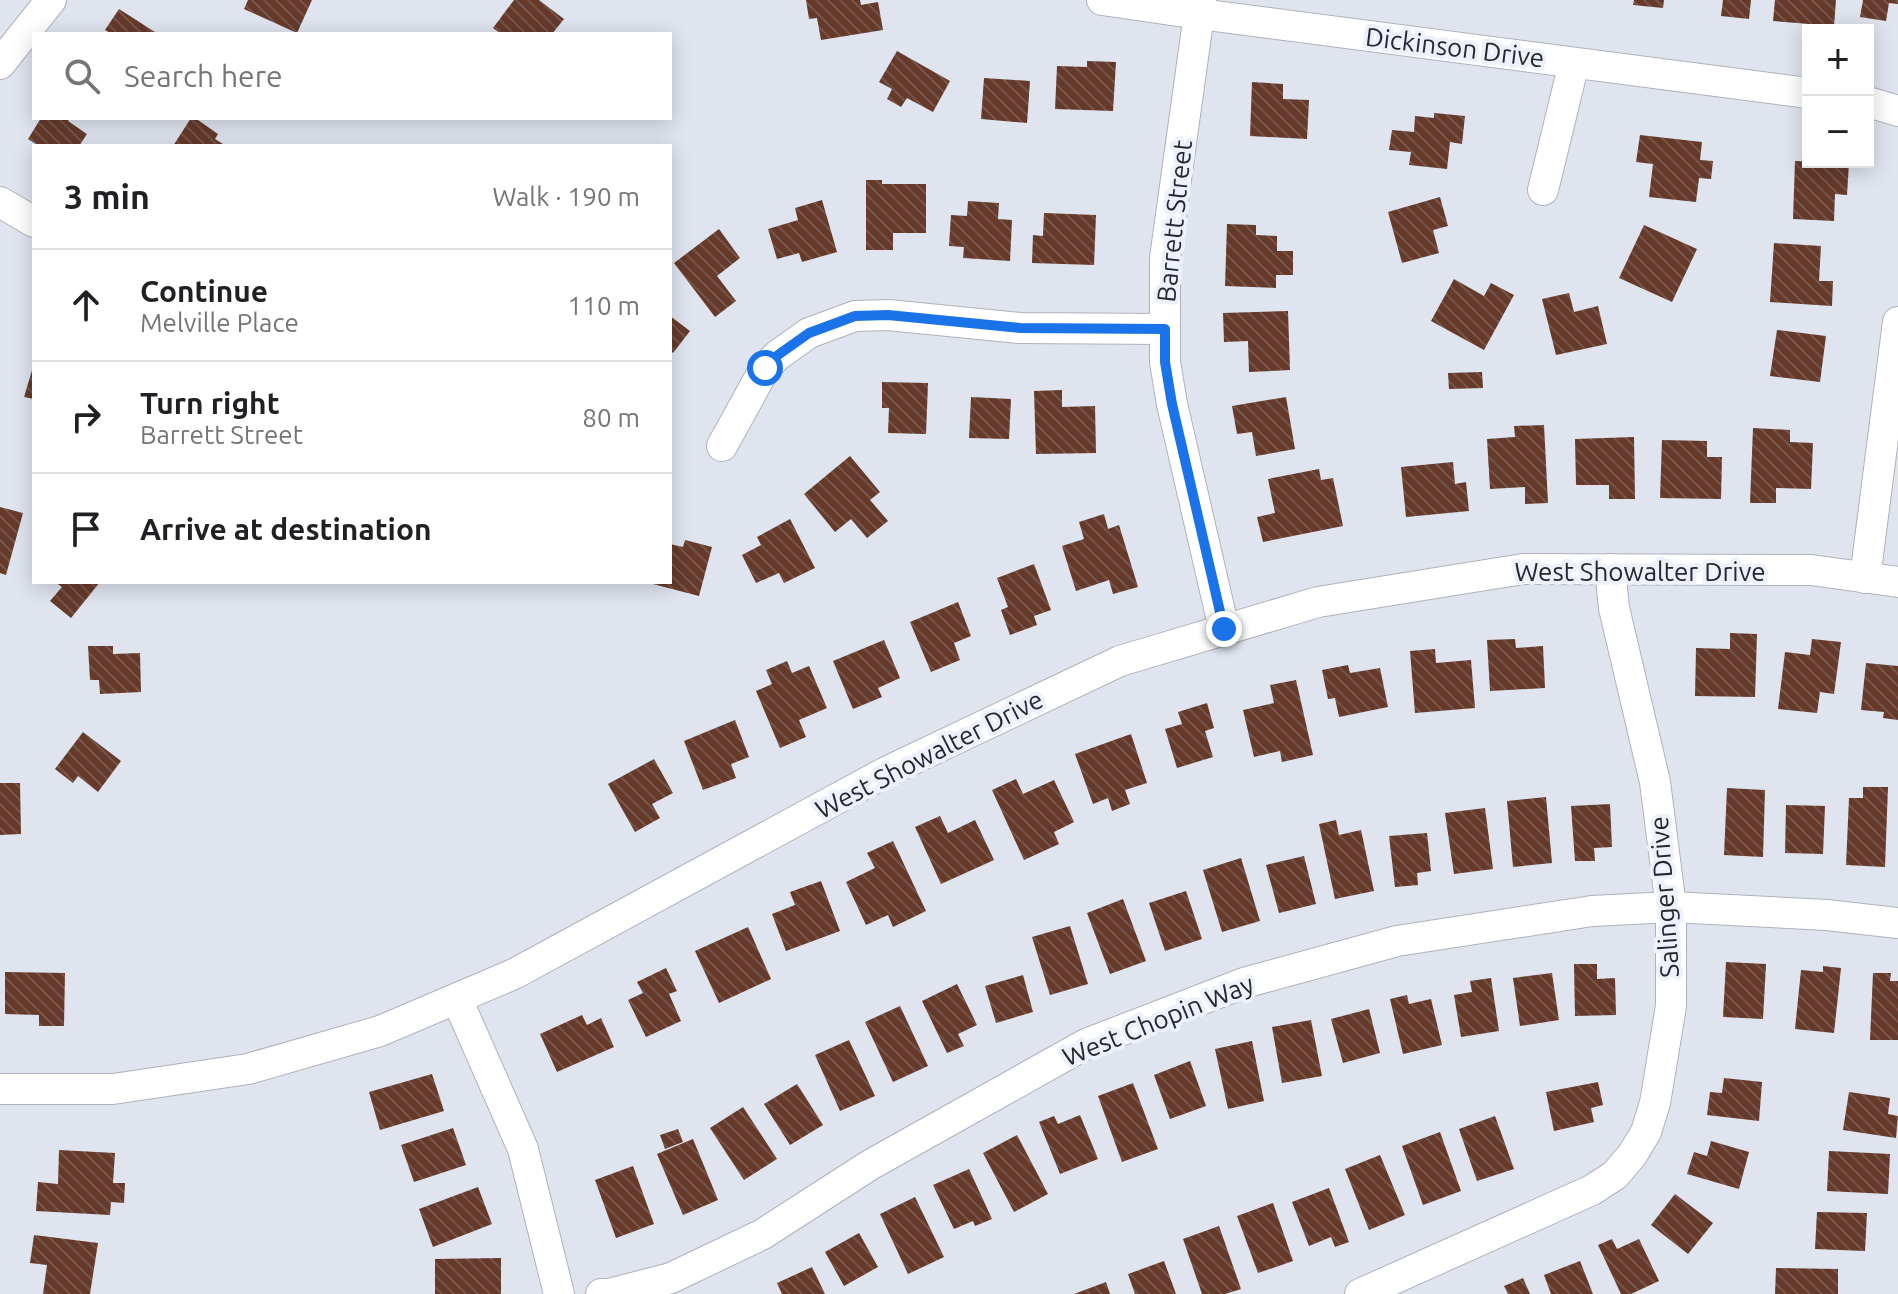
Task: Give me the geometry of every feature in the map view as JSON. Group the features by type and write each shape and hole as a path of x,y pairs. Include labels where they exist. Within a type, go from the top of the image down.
{"street":[{"path":"0,64 51,0"},
{"name":"Dickinson Drive","path":"1102,0 1200,7 1574,63 1802,92"},
{"name":"Barrett Street","path":"1200,7 1165,258 1165,362 1224,629"},
{"path":"1543,190 1574,63"},
{"path":"1874,104 1898,111"},
{"path":"0,202 32,221"},
{"path":"722,446 765,368 778,355 809,333 855,316 888,315 1020,328 1165,329"},
{"path":"1865,578 1898,322"},
{"name":"West Showalter Drive","path":"0,1089 113,1089 248,1069 380,1031 514,974 896,767 1120,661 1318,602 1523,569 1811,570 1898,582"},
{"name":"Salinger Drive","path":"1360,1294 1592,1190 1615,1175 1646,1132 1655,1103 1671,1006 1671,907 1655,782 1614,608 1610,569"},
{"name":"West Chopin Way","path":"601,1294 671,1278 763,1234 870,1165 1086,1044 1244,983 1397,941 1592,911 1671,907 1827,915 1898,923"},
{"path":"457,999 523,1149 559,1294"}],"building":[{"path":"248,0 312,0 297,32 244,9"},
{"path":"514,0 539,0 564,19 554,32 498,32 493,28"},
{"path":"806,0 860,0 861,5 878,2 883,30 821,40 817,18 809,19"},
{"path":"1634,0 1664,0 1663,8 1633,5"},
{"path":"1723,0 1751,0 1749,19 1721,16"},
{"path":"1775,0 1836,0 1834,24 1773,21"},
{"path":"1863,0 1898,0 1898,4 1889,3 1886,21 1860,17"},
{"path":"119,9 155,32 108,32 105,30"},
{"path":"897,51 950,81 933,112 907,98 901,107 887,99 892,89 879,82"},
{"path":"1087,61 1116,62 1113,111 1055,109 1057,66 1087,67"},
{"path":"984,78 1030,81 1027,123 981,119"},
{"path":"1252,82 1283,84 1283,99 1309,100 1307,139 1250,136"},
{"path":"1434,113 1465,116 1462,144 1450,142 1447,169 1409,165 1411,152 1389,150 1392,130 1414,132 1415,116 1434,118"},
{"path":"40,120 69,120 87,134 80,144 36,144 28,139"},
{"path":"190,120 198,120 218,134 215,139 223,144 174,144"},
{"path":"1640,135 1702,142 1700,160 1713,161 1711,179 1699,178 1696,202 1649,197 1653,164 1636,162"},
{"path":"1795,161 1802,161 1802,168 1849,168 1847,195 1835,194 1834,221 1793,219"},
{"path":"866,180 882,180 882,184 926,184 926,233 893,233 893,250 866,250"},
{"path":"1440,197 1448,226 1433,230 1439,253 1402,263 1388,212"},
{"path":"822,200 837,252 802,262 799,253 777,259 768,229 798,220 795,208"},
{"path":"968,201 999,203 998,219 1012,220 1010,261 963,258 964,247 949,246 951,215 967,216"},
{"path":"1044,213 1096,215 1094,265 1032,263 1033,235 1043,236"},
{"path":"1227,224 1256,225 1256,235 1277,236 1277,251 1293,251 1293,275 1276,275 1276,288 1225,286"},
{"path":"1644,225 1697,249 1672,302 1619,278"},
{"path":"719,229 740,258 717,276 736,301 715,317 674,263"},
{"path":"1774,243 1821,246 1819,281 1833,281 1832,306 1770,302"},
{"path":"1454,279 1484,296 1491,283 1514,295 1484,350 1431,321"},
{"path":"1569,293 1574,312 1598,306 1607,344 1556,355 1542,299"},
{"path":"1288,311 1290,370 1249,372 1248,341 1224,342 1223,313"},
{"path":"672,318 690,331 672,352"},
{"path":"1777,330 1826,336 1820,382 1770,376"},
{"path":"32,370 32,399 24,397"},
{"path":"1482,372 1483,388 1449,389 1448,373"},
{"path":"882,382 928,383 926,434 888,433 889,408 882,408"},
{"path":"1062,390 1062,407 1095,406 1096,453 1036,454 1034,391"},
{"path":"971,397 1011,399 1009,439 969,438"},
{"path":"1286,397 1295,449 1256,456 1252,432 1237,434 1232,406"},
{"path":"1544,425 1548,503 1525,504 1525,487 1490,489 1487,439 1515,437 1514,426"},
{"path":"1753,428 1790,430 1790,442 1813,443 1811,489 1776,488 1776,503 1750,503"},
{"path":"1634,437 1635,499 1609,499 1609,485 1576,485 1575,439"},
{"path":"1662,440 1707,441 1707,457 1722,457 1721,499 1660,498"},
{"path":"850,456 880,492 870,500 888,521 867,538 851,519 835,532 804,494"},
{"path":"1453,462 1455,484 1466,482 1469,511 1406,517 1401,467"},
{"path":"1319,469 1321,480 1333,478 1343,526 1263,542 1257,517 1275,513 1268,479"},
{"path":"0,507 23,513 6,575 0,573"},
{"path":"1104,514 1108,529 1119,525 1138,587 1113,594 1109,580 1076,591 1062,546 1084,539 1079,522"},
{"path":"790,519 815,568 784,583 779,573 756,583 742,555 761,545 757,537"},
{"path":"685,540 712,547 699,596 653,584 672,584 672,544 683,547"},
{"path":"1034,564 1051,610 1034,616 1037,625 1010,635 1001,610 1008,607 997,578"},
{"path":"58,584 98,584 71,618 50,601 62,587"},
{"path":"958,602 971,636 954,643 960,660 931,672 910,622"},
{"path":"1730,633 1757,634 1755,697 1695,696 1696,648 1730,649"},
{"path":"1515,639 1516,648 1543,646 1545,688 1490,691 1487,640"},
{"path":"1812,639 1841,642 1834,694 1820,692 1817,713 1778,709 1785,652 1810,655"},
{"path":"884,640 900,678 878,688 882,697 853,709 833,661"},
{"path":"88,646 113,646 113,654 140,653 141,692 100,694 99,680 90,680"},
{"path":"1435,649 1436,663 1471,660 1475,708 1415,713 1410,651"},
{"path":"787,661 792,673 809,666 827,708 799,720 806,737 780,748 756,691 772,684 766,670"},
{"path":"1866,663 1898,666 1898,720 1883,718 1884,712 1861,710"},
{"path":"1348,665 1350,673 1380,668 1388,707 1339,717 1335,698 1328,699 1322,670"},
{"path":"1296,680 1313,755 1282,762 1280,751 1254,757 1243,710 1274,703 1270,685"},
{"path":"1207,703 1214,728 1205,731 1213,757 1177,768 1165,729 1182,724 1178,712"},
{"path":"735,720 749,757 731,764 736,778 703,790 684,741"},
{"path":"83,732 121,761 98,792 78,776 73,783 55,769"},
{"path":"1131,734 1147,783 1125,790 1130,804 1112,811 1108,798 1093,804 1075,754"},
{"path":"654,759 673,793 652,804 660,818 635,832 608,784"},
{"path":"1016,779 1023,794 1054,780 1074,822 1054,832 1059,844 1024,860 992,790"},
{"path":"0,783 20,783 21,834 0,835"},
{"path":"1863,787 1888,787 1885,867 1846,865 1849,798 1863,798"},
{"path":"1727,788 1765,790 1763,857 1724,855"},
{"path":"1546,797 1552,863 1513,867 1507,801"},
{"path":"1610,804 1612,847 1594,848 1595,861 1575,861 1571,806"},
{"path":"1786,805 1825,806 1823,854 1785,853"},
{"path":"1485,808 1493,869 1454,874 1445,813"},
{"path":"940,816 948,833 975,820 994,860 941,884 915,827"},
{"path":"1336,820 1339,835 1361,830 1374,891 1335,899 1319,824"},
{"path":"1427,833 1431,871 1417,873 1418,885 1395,887 1389,836"},
{"path":"893,841 926,911 893,927 888,915 866,925 846,882 875,868 867,853"},
{"path":"1304,856 1316,904 1279,913 1266,865"},
{"path":"1241,858 1260,921 1222,932 1203,870"},
{"path":"821,881 840,931 786,951 772,914 795,905 790,892"},
{"path":"1186,891 1202,939 1165,951 1149,903"},
{"path":"1123,899 1146,961 1110,974 1087,913"},
{"path":"1070,926 1088,984 1050,995 1032,937"},
{"path":"748,927 771,979 719,1003 695,951"},
{"path":"1726,962 1766,964 1763,1019 1723,1017"},
{"path":"1574,964 1597,964 1597,979 1615,978 1616,1015 1575,1016"},
{"path":"1823,966 1841,968 1834,1033 1795,1029 1801,970 1823,972"},
{"path":"666,968 677,991 669,994 681,1021 646,1037 628,1000 643,993 637,982"},
{"path":"5,972 65,973 64,1026 39,1026 39,1015 5,1014"},
{"path":"1552,973 1559,1020 1520,1026 1513,978"},
{"path":"1873,973 1891,973 1890,981 1898,981 1898,1040 1870,1040"},
{"path":"1023,975 1033,1012 996,1023 985,986"},
{"path":"1491,978 1499,1031 1461,1037 1454,995 1472,992 1470,981"},
{"path":"957,984 977,1025 958,1034 964,1046 947,1053 922,1001"},
{"path":"1407,995 1409,1004 1431,999 1442,1045 1403,1054 1390,999"},
{"path":"900,1006 928,1066 893,1082 865,1022"},
{"path":"1369,1009 1380,1053 1343,1063 1331,1019"},
{"path":"582,1015 587,1025 601,1018 614,1047 557,1072 540,1034"},
{"path":"1311,1020 1322,1076 1282,1083 1272,1027"},
{"path":"849,1040 875,1096 840,1111 815,1055"},
{"path":"1252,1041 1264,1101 1228,1109 1215,1049"},
{"path":"1190,1061 1206,1106 1170,1119 1154,1075"},
{"path":"432,1074 444,1111 380,1130 369,1092"},
{"path":"1724,1078 1762,1082 1759,1121 1707,1115 1710,1092 1722,1093"},
{"path":"1598,1082 1603,1105 1591,1108 1594,1122 1554,1131 1546,1092"},
{"path":"1133,1083 1158,1149 1122,1162 1098,1096"},
{"path":"797,1084 823,1125 790,1145 764,1104"},
{"path":"1849,1092 1890,1098 1888,1114 1898,1116 1896,1138 1843,1130"},
{"path":"743,1107 777,1159 744,1180 710,1128"},
{"path":"1080,1115 1098,1159 1060,1174 1039,1122 1054,1116 1058,1124"},
{"path":"1495,1116 1514,1169 1477,1181 1459,1129"},
{"path":"453,1128 466,1165 414,1182 401,1145"},
{"path":"678,1129 683,1142 665,1149 660,1135"},
{"path":"1440,1132 1461,1191 1423,1205 1402,1146"},
{"path":"1017,1135 1048,1194 1014,1212 983,1153"},
{"path":"693,1139 718,1200 683,1215 657,1154"},
{"path":"1711,1141 1749,1152 1739,1189 1687,1174 1694,1152 1707,1156"},
{"path":"59,1150 115,1153 113,1183 125,1183 124,1203 111,1202 110,1215 36,1211 38,1182 58,1184"},
{"path":"1829,1151 1890,1154 1888,1194 1827,1191"},
{"path":"1380,1155 1405,1215 1369,1230 1345,1169"},
{"path":"633,1166 654,1224 616,1238 595,1180"},
{"path":"969,1169 992,1219 975,1226 973,1221 954,1229 933,1185"},
{"path":"478,1187 492,1224 433,1247 419,1209"},
{"path":"1329,1188 1349,1242 1335,1247 1331,1237 1309,1246 1292,1202"},
{"path":"1675,1194 1713,1223 1688,1254 1651,1225"},
{"path":"915,1197 944,1257 908,1274 880,1214"},
{"path":"1273,1203 1293,1261 1258,1273 1237,1216"},
{"path":"1817,1212 1867,1213 1865,1251 1815,1249"},
{"path":"1219,1226 1241,1289 1225,1294 1202,1294 1183,1239"},
{"path":"859,1233 878,1267 844,1286 825,1252"},
{"path":"34,1235 98,1243 90,1294 43,1294 47,1265 30,1263"},
{"path":"1612,1239 1617,1249 1639,1239 1659,1281 1631,1294 1621,1294 1598,1245"},
{"path":"501,1258 501,1294 435,1294 435,1259"},
{"path":"1164,1261 1176,1294 1135,1294 1128,1274"},
{"path":"1580,1261 1593,1294 1551,1294 1544,1275"},
{"path":"812,1267 825,1294 782,1294 777,1283"},
{"path":"1776,1268 1838,1269 1838,1294 1775,1294"},
{"path":"1523,1278 1530,1294 1508,1294 1504,1286"},
{"path":"1106,1282 1110,1294 1074,1294"}],"route":[{"path":"765,368 809,333 855,316 888,315 1020,328 1165,329 1165,362 1172,404 1224,629"}]}
